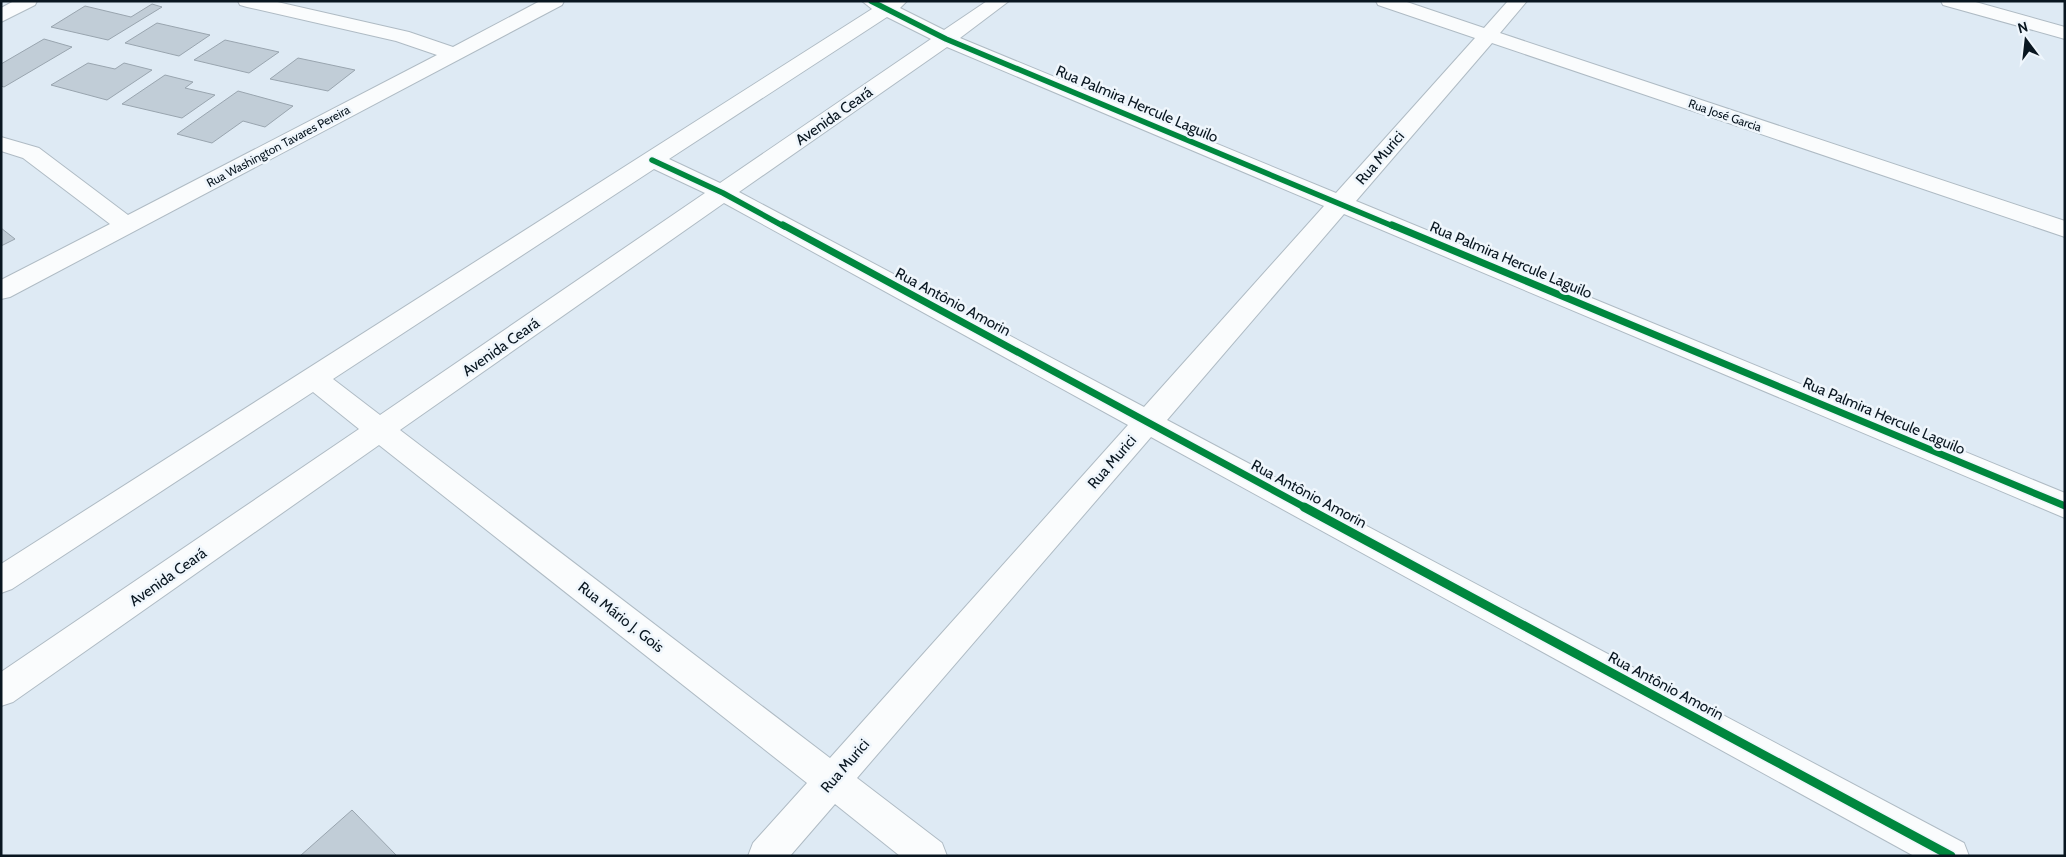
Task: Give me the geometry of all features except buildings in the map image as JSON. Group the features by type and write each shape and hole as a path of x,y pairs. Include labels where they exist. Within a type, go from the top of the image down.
{"street":[{"path":"1,16 28,1"},
{"path":"247,1 402,36 455,54"},
{"name":"Rua Washington Tavares Pereira","path":"1,291 555,1"},
{"name":"Avenida Ceará","path":"1,691 1000,1"},
{"name":"Rua José Garcia","path":"1385,1 2065,229"},
{"name":"Rua Murici","path":"766,856 1518,1"},
{"path":"1950,1 2065,33"},
{"path":"1,580 652,160 886,4"},
{"name":"Rua Palmira Hercule Laguilo","path":"886,4 946,39 2065,506"},
{"path":"1,144 31,153 128,225"},
{"name":"Rua Antônio Amorin","path":"652,160 723,193 1951,856"},
{"name":"Rua Mário J. Gois","path":"313,378 929,856"}],"cycle path":[{"path":"871,1 946,39 2065,506"},
{"path":"652,160 723,193 1951,856"}]}
